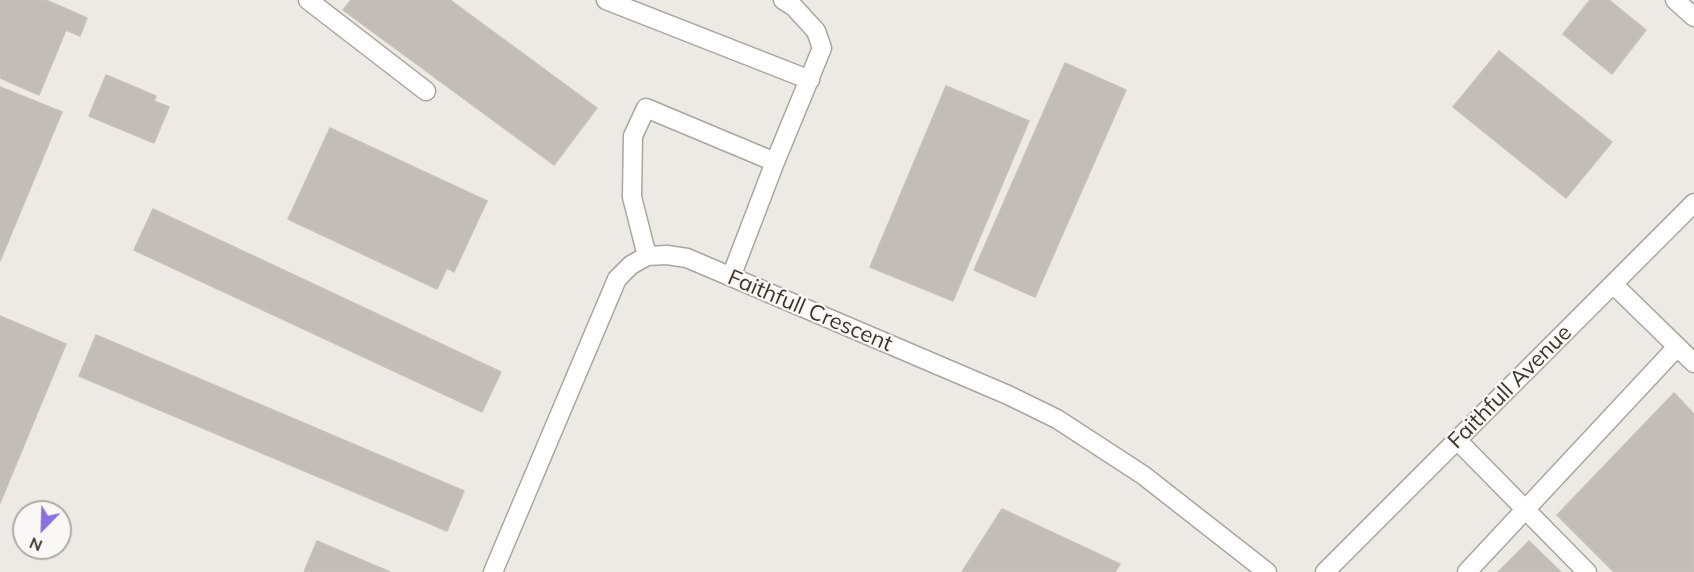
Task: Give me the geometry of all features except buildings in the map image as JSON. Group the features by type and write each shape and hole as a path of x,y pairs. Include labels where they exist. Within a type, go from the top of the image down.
{"street":[{"path":"308,0 426,91"},
{"path":"606,0 810,80"},
{"path":"731,277 822,48 816,31 794,7 783,0"},
{"path":"1675,0 1694,17"},
{"path":"493,572 617,279 631,265 647,256 632,197 633,136 646,108 775,162"},
{"name":"Faithfull Avenue","path":"1325,572 1694,203"},
{"name":"Faithfull Crescent","path":"647,256 667,255 687,258 1008,395 1057,419 1143,475 1267,572"},
{"path":"1613,284 1694,361"},
{"path":"1467,572 1677,347"},
{"path":"1457,440 1587,572"}]}
